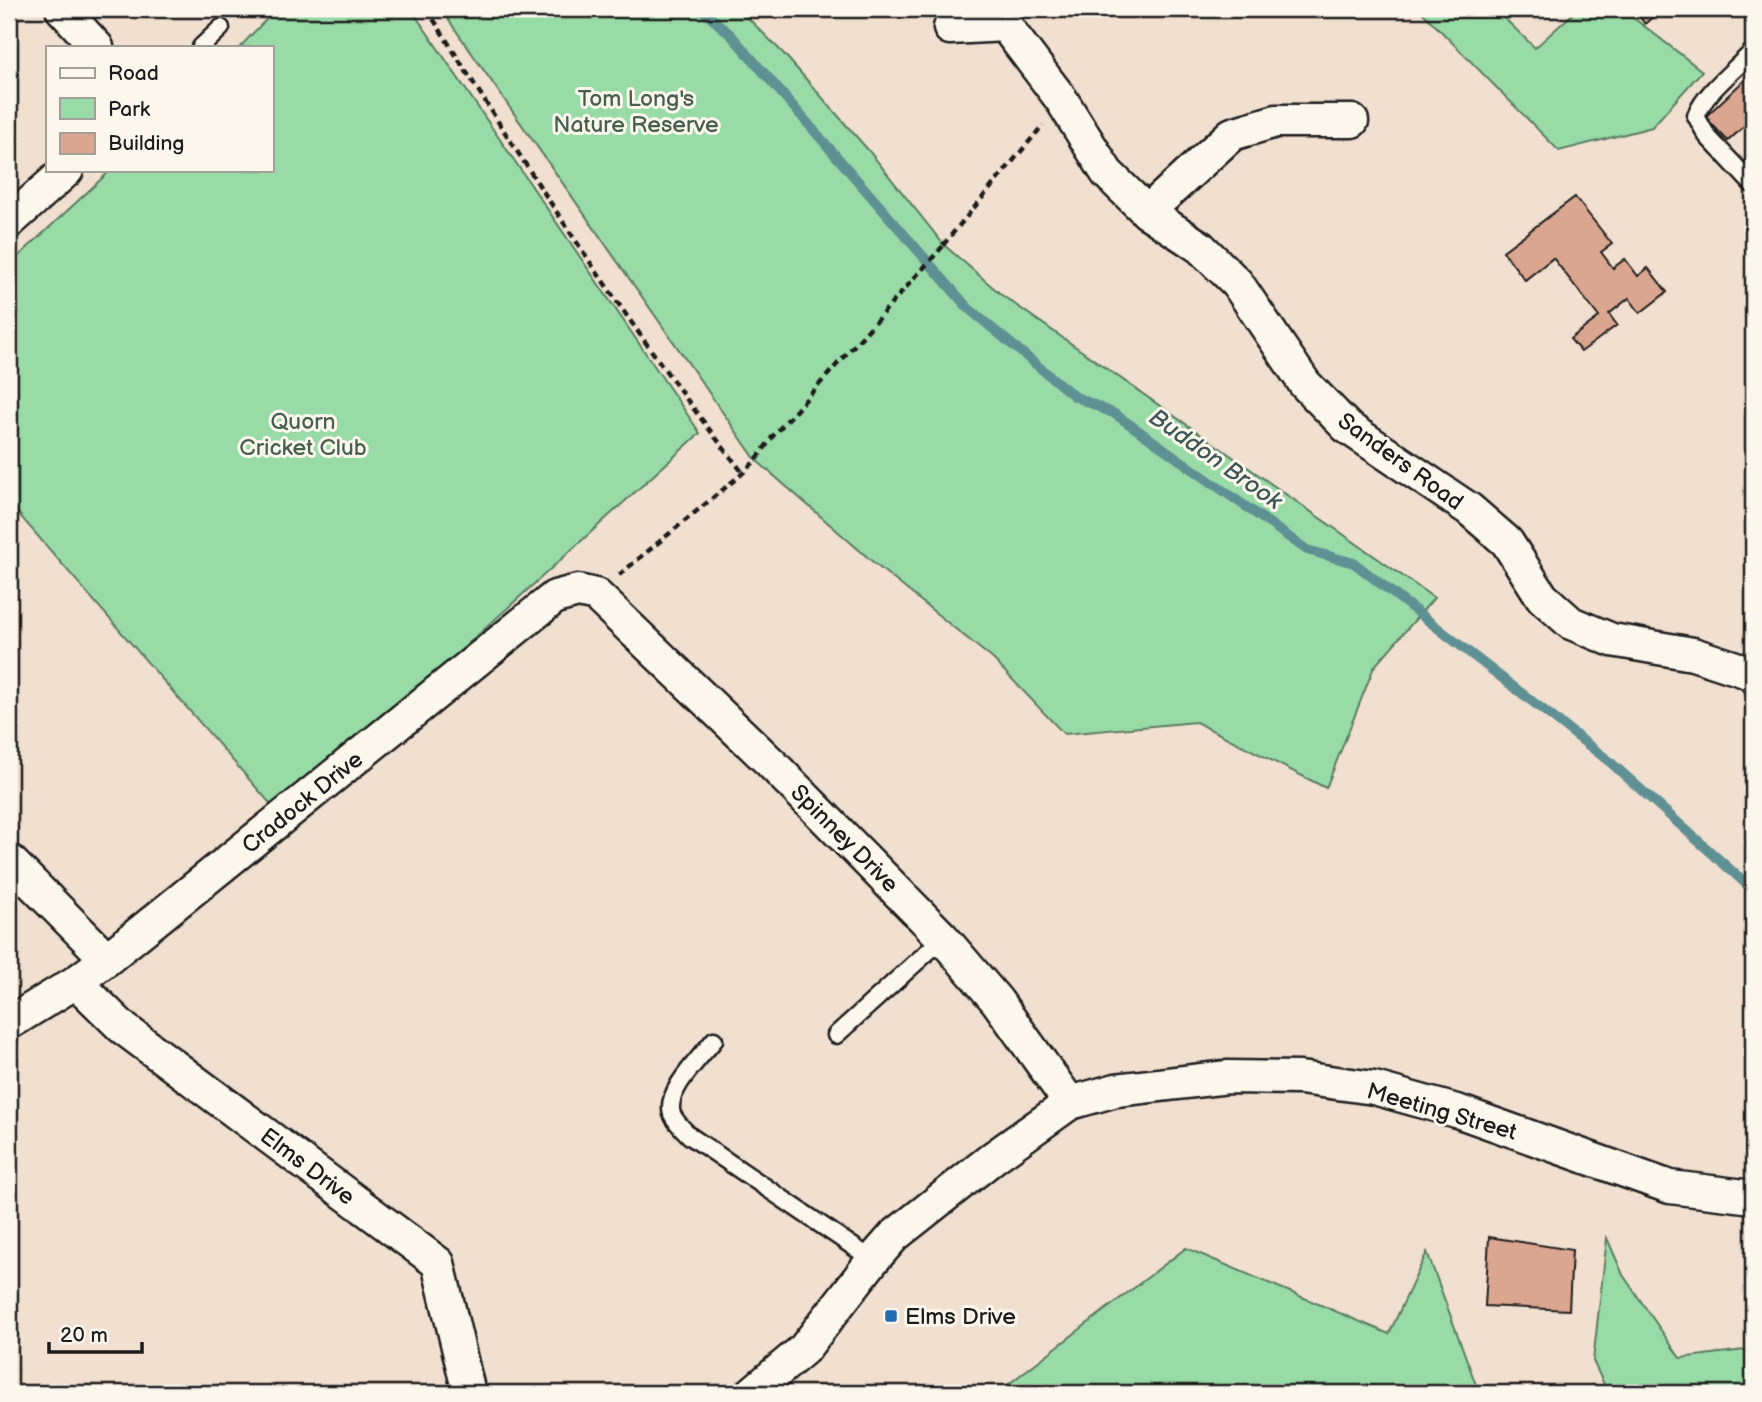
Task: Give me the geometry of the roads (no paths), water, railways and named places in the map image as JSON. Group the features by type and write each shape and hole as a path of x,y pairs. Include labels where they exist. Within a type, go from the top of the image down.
{"street":[{"path":"62,9 96,46"},
{"name":"Sanders Road","path":"950,28 1008,17 1107,173 1147,212 1200,247 1237,283 1305,384 1347,427 1469,509 1507,542 1542,597 1571,623 1612,640 1693,654 1753,676"},
{"path":"1147,212 1233,134 1276,121 1352,121"},
{"path":"9,222 65,172"},
{"name":"Cradock Drive","path":"9,1023 76,982 107,959 555,597 578,592 596,595"},
{"name":"Spinney Drive","path":"596,595 771,763 943,938 997,1001 1070,1103"},
{"path":"9,860 107,959"},
{"name":"Elms Drive","path":"76,982 123,1028 438,1263 469,1393"},
{"name":"Meeting Street","path":"752,1393 804,1349 894,1236 994,1157 1070,1103 1116,1090 1228,1077 1300,1078 1374,1087 1460,1112 1670,1187 1753,1197"}],"lane":[{"path":"202,46 221,28"},
{"path":"1753,51 1710,94 1696,116 1707,136 1753,185"},
{"path":"836,1035 943,938"},
{"path":"714,1041 675,1090 670,1101 671,1112 677,1123 690,1136 873,1260"}],"waterway":[{"name":"Buddon Brook","path":"701,9 731,35 968,308 1074,396 1115,414 1307,550 1354,563 1609,761 1753,890"}],"place":[{"name":"Elms Drive","path":"891,1316"}],"park label":[{"name":"Tom Long's Nature Reserve","path":"636,111"},
{"name":"Quorn Cricket Club","path":"303,434"}]}
